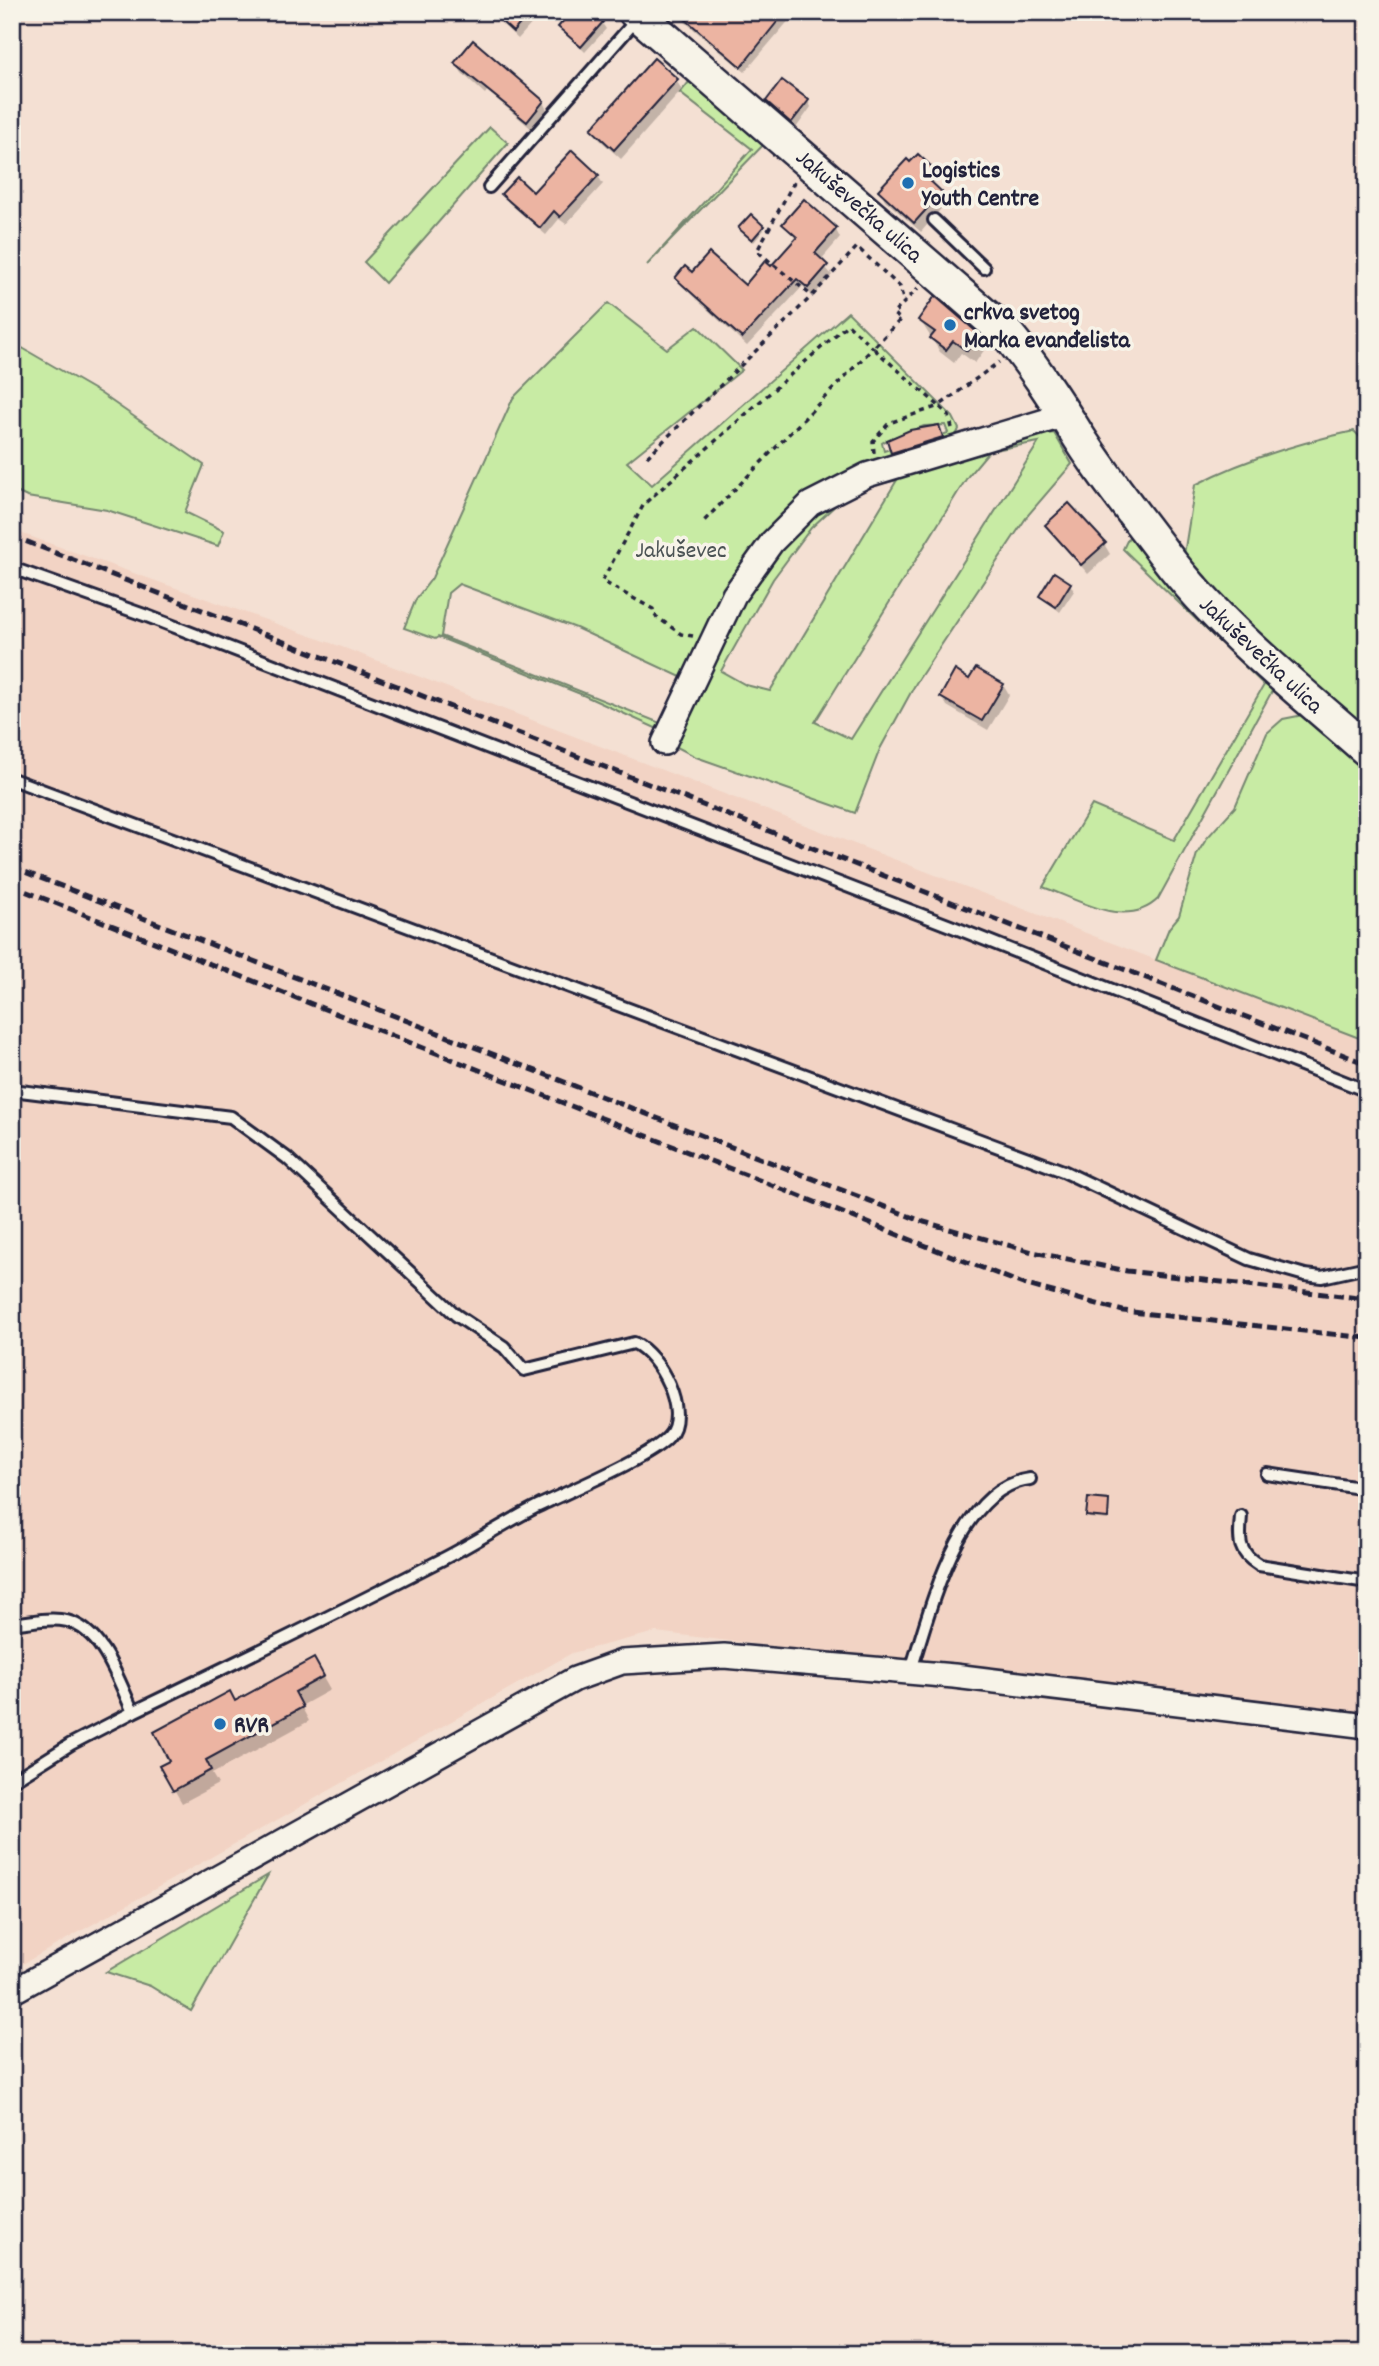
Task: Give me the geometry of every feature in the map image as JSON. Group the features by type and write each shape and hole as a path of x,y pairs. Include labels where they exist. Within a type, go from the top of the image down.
{"main road":[{"name":"Jakuševečka ulica","path":"637,14 978,306 1008,335 1036,370 1166,556 1200,597 1242,642 1367,750"}],"street":[{"path":"664,743 734,595 756,562 787,525 810,504 877,467 1065,415"},
{"path":"12,1992 575,1679 622,1662 700,1656 954,1675 1367,1726"}],"lane":[{"path":"489,187 637,14"},
{"path":"934,220 984,268"},
{"path":"12,568 147,616 966,932 1367,1091"},
{"path":"12,779 1063,1171 1249,1259 1313,1276 1367,1267"},
{"path":"12,1090 231,1117 287,1158 456,1315 504,1347 524,1370 634,1343 647,1349 655,1358 677,1410 676,1424 659,1446 530,1510 437,1562 330,1613 302,1632 71,1744 12,1781"},
{"path":"1267,1474 1367,1489"},
{"path":"910,1673 949,1558 992,1496 1012,1481 1030,1479"},
{"path":"1241,1516 1239,1548 1245,1557 1259,1565 1367,1582"},
{"path":"12,1624 66,1621 84,1628 109,1662 133,1712"}],"path":[{"path":"797,177 784,195 757,250 812,296"},
{"path":"647,457 812,296 857,247 900,287 904,303"},
{"path":"703,522 901,319 893,314 919,286"},
{"path":"699,636 681,634 654,615 653,609 602,581 644,504 848,324 949,416 953,432"},
{"path":"877,467 873,441 889,423 939,406 1006,356"}],"shaded area":[{"path":"12,530 342,647 1367,1041 1367,1719 656,1632 572,1653 12,1970"}],"green space":[{"path":"693,77 767,141 647,265 752,149 680,93"},
{"path":"490,127 508,143 385,283 364,262"},
{"name":"Jakuševec","path":"608,303 667,349 697,326 742,370 627,462 652,485 848,312 953,417 959,429 954,440 945,444 942,435 948,433 945,425 924,426 887,440 882,443 884,451 890,449 892,458 802,504 662,731 583,695 438,637 435,639 404,628 416,599 432,578 513,398","holes":["459,584 576,628 681,677 660,723 441,636 448,593"]},
{"path":"12,342 100,393 204,465 185,512 224,531 218,546 107,510 27,497 12,490"},
{"path":"1038,430 1039,435 1054,433 1072,464 1028,515 916,683 880,749 855,813 696,757 671,744 674,730 714,658 723,623 748,580 796,522 820,502 874,477","holes":["1039,442 851,739 815,722 968,476 989,451","897,480 770,691 746,685 721,671 773,579 811,528 851,491"]},
{"path":"1354,431 1367,444 1367,741 1183,561 1195,485 1272,453"},
{"path":"1134,526 1277,682 1158,899 1145,908 1132,912 1117,912 1087,905 1043,887 1092,805 1174,840 1264,685 1123,549"},
{"path":"1313,713 1367,761 1367,1041 1156,960 1169,928 1179,916 1197,854 1207,838 1235,807 1267,733 1283,719"},
{"path":"268,1875 191,2011 150,1986 106,1972"}],"building":[{"path":"491,12 530,12 513,32"},
{"path":"571,12 592,12 603,22 581,47 558,27"},
{"path":"677,12 785,12 741,67"},
{"path":"473,40 544,101 527,122 454,63"},
{"path":"654,58 678,79 614,150 591,129"},
{"path":"782,80 809,100 791,123 766,101"},
{"path":"572,150 599,175 560,217 554,211 540,228 501,194 517,177 533,192"},
{"name":"Logistics Youth Centre","path":"918,154 933,168 925,176 942,192 914,223 878,190 907,159 910,162"},
{"path":"804,199 837,228 815,253 828,265 808,288 797,279 742,338 675,278 685,266 692,272 709,253 745,285 765,261 771,266 797,237 782,224"},
{"path":"751,214 764,226 752,240 738,228"},
{"name":"crkva svetog Marka evanđelista","path":"935,296 979,334 967,351 953,341 946,350 930,338 935,332 918,320"},
{"path":"939,425 943,437 891,453 887,440 910,430"},
{"path":"1069,503 1106,543 1081,565 1045,525"},
{"path":"1054,572 1071,583 1056,607 1039,596"},
{"path":"976,668 1004,684 982,721 940,697 955,670 969,679"},
{"path":"1088,1498 1109,1500 1108,1518 1086,1516"},
{"name":"RVR","path":"314,1658 324,1676 295,1692 303,1707 206,1760 211,1770 173,1791 159,1766 169,1761 154,1732 230,1691 235,1701"}],"railway":[{"path":"12,536 1367,1064"},
{"path":"12,867 924,1222 1033,1252 1127,1271 1367,1299"},
{"path":"12,886 1023,1284 1123,1311 1367,1338"}],"place":[{"name":"Logistics Youth Centre","path":"908,183"},
{"name":"crkva svetog Marka evanđelista","path":"950,325"},
{"name":"RVR","path":"220,1724"}]}
